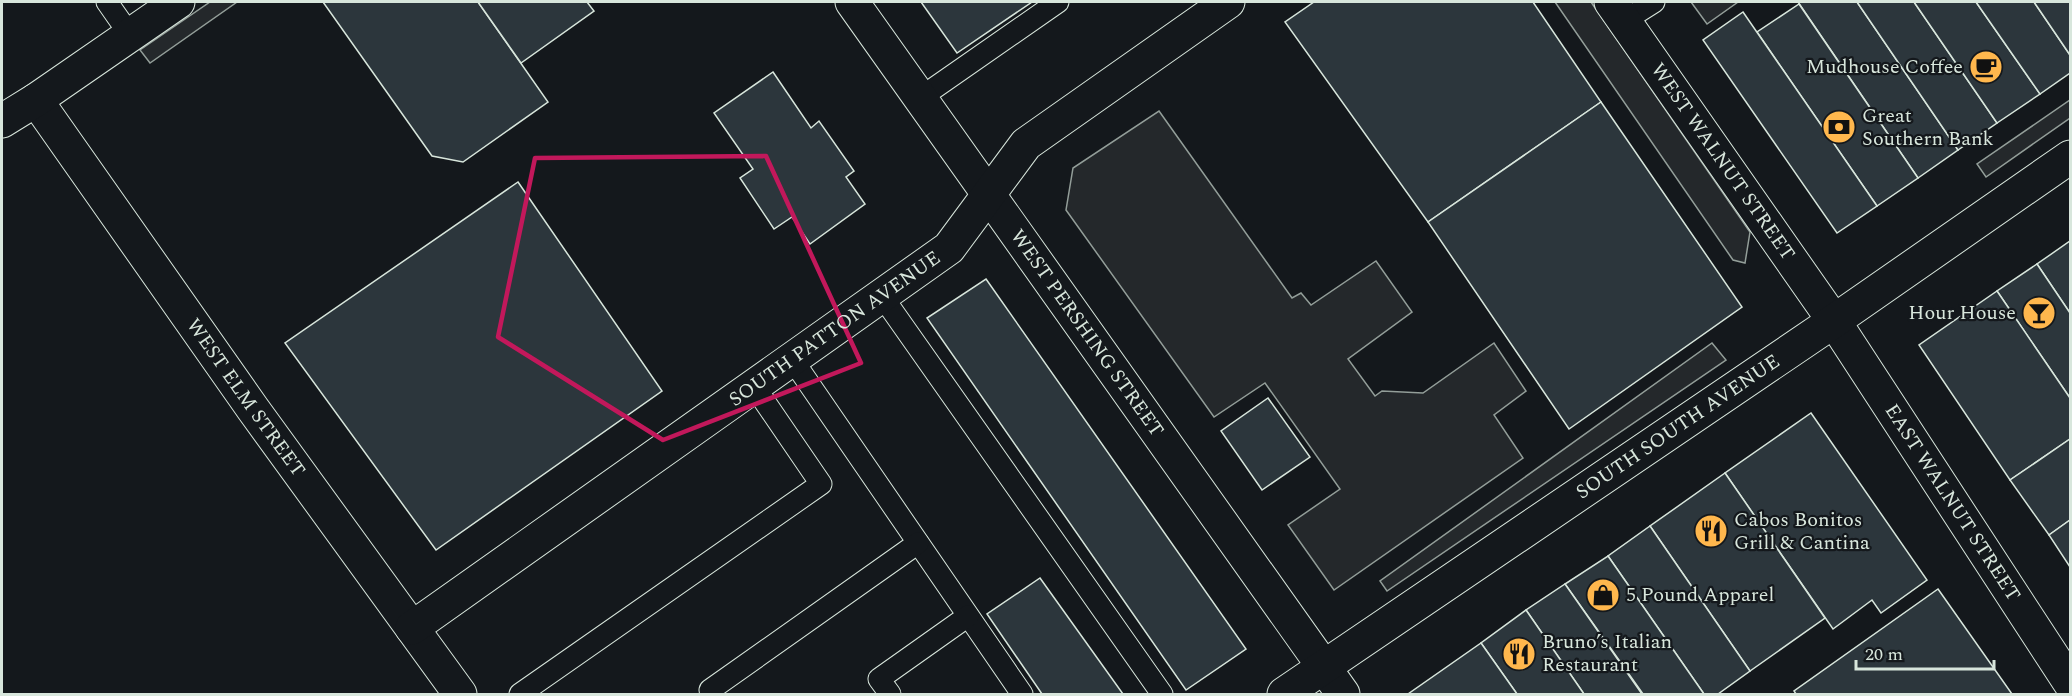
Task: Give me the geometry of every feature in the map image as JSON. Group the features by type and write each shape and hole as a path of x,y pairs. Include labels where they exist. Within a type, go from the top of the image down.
{"street":[{"path":"2,121 178,2"},
{"name":"WEST PERSHING STREET","path":"852,2 1343,694"},
{"name":"SOUTH PATTON AVENUE","path":"412,628 949,248 1026,144 1228,2"},
{"name":"WEST WALNUT STREET","path":"1617,11 1834,321"},
{"name":"WEST ELM STREET","path":"36,100 253,410 460,694"},
{"name":"SOUTH SOUTH AVENUE","path":"1284,694 1834,321 2070,157"},
{"name":"EAST WALNUT STREET","path":"1834,321 2070,683"}],"lane":[{"path":"107,2 130,35"},
{"path":"920,98 1058,2"},
{"path":"1617,11 1654,2"},
{"path":"882,296 1162,694"},
{"path":"792,359 1022,694"},
{"path":"520,694 821,484 754,386"},
{"path":"710,690 918,543"},
{"path":"890,694 879,679 968,616"}],"highlighted area":[{"path":"766,156 861,363 663,440 498,337 535,158"}],"shaded area":[{"path":"210,2 237,2 150,63 140,50"},
{"path":"1555,2 1591,2 1750,232 1745,263 1733,260"},
{"path":"1691,2 1738,2 1707,24"},
{"path":"2070,100 2070,118 1986,177 1977,164"},
{"path":"1159,111 1292,298 1301,293 1311,305 1376,261 1412,312 1348,359 1375,396 1382,391 1423,393 1494,343 1526,391 1494,415 1523,458 1334,590 1288,525 1340,489 1265,383 1214,417 1066,210 1073,168"},
{"path":"1712,343 1726,360 1387,591 1380,581"}],"building":[{"path":"323,2 478,2 548,102 463,162 432,156"},
{"path":"478,2 587,2 594,11 521,63"},
{"path":"921,2 1032,2 957,53"},
{"path":"1314,2 1533,2 1601,102 1428,222 1285,22"},
{"path":"1798,2 1857,2 1958,150 1918,178"},
{"path":"1857,2 1914,2 1997,123 1958,150"},
{"path":"1914,2 1976,2 2040,94 1997,123"},
{"path":"1976,2 2034,2 2070,55 2070,73 2040,94"},
{"path":"2034,2 2070,2 2070,55"},
{"path":"1799,4 1918,178 1877,206 1757,32"},
{"path":"1743,12 1877,206 1837,233 1703,40"},
{"path":"773,72 811,128 819,121 854,171 846,177 865,204 810,244 792,217 774,229 740,178 753,169 714,113"},
{"path":"1601,102 1742,307 1569,429 1428,222"},
{"path":"518,182 662,391 436,550 285,343"},
{"path":"2070,241 2070,313 2037,264"},
{"path":"2037,264 2070,313 2070,398 1997,291"},
{"path":"986,279 1246,649 1186,690 927,318"},
{"path":"1997,291 2070,398 2070,439 2010,480 1919,345"},
{"path":"1268,398 1310,457 1262,490 1221,431"},
{"path":"1811,413 1927,580 1881,613 1872,600 1833,629 1725,473"},
{"path":"2070,439 2070,520 2049,535 2010,480"},
{"path":"1725,473 1825,618 1750,671 1650,526"},
{"path":"2070,520 2070,567 2049,535"},
{"path":"1650,526 1750,671 1718,694 1704,694 1608,556"},
{"path":"1608,556 1704,694 1643,694 1565,584"},
{"path":"1040,578 1123,694 1042,694 987,614"},
{"path":"1565,584 1642,694 1584,694 1526,610"},
{"path":"1938,589 2012,694 1796,694 1794,691"},
{"path":"1526,610 1584,694 1517,694 1481,643"},
{"path":"1481,643 1517,694 1408,694"}],"place":[{"name":"Mudhouse Coffee","path":"1986,67"},
{"name":"Great Southern Bank","path":"1839,127"},
{"name":"Hour House","path":"2039,313"},
{"name":"Cabos Bonitos Grill & Cantina","path":"1711,531"},
{"name":"5 Pound Apparel","path":"1603,595"},
{"name":"Bruno’s Italian Restaurant","path":"1519,654"}]}
